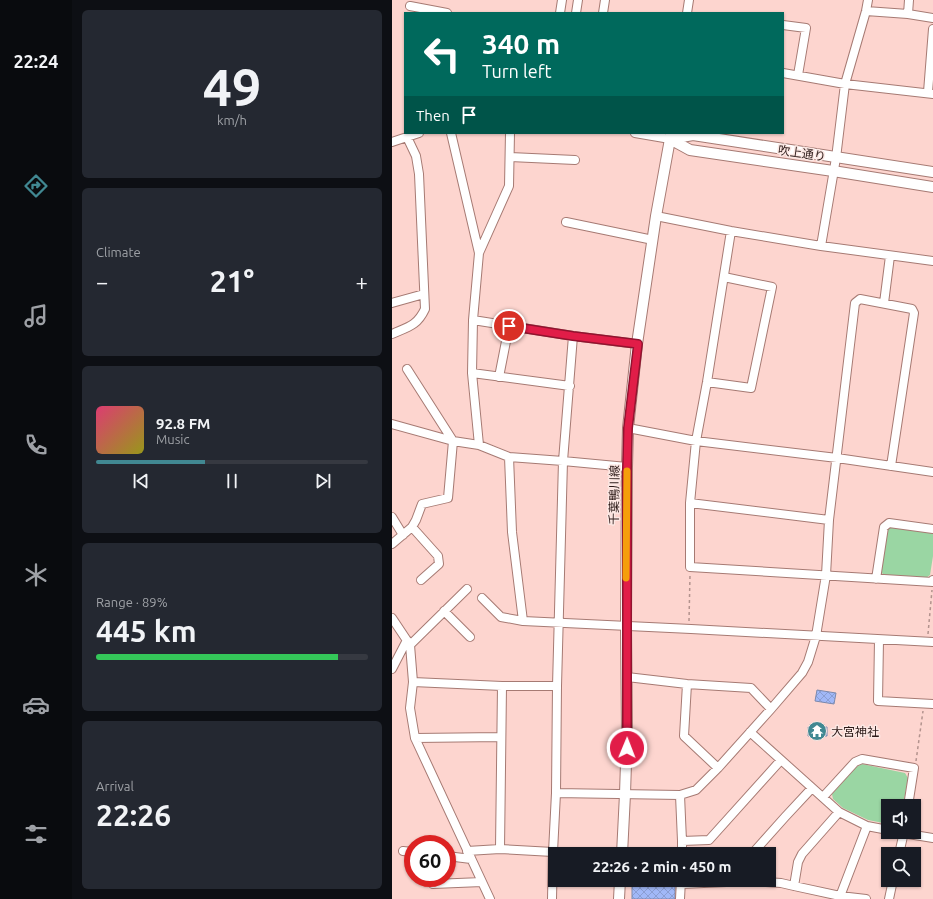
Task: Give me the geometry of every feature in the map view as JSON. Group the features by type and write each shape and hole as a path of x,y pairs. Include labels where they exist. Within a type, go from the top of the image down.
{"main road":[{"name":"吹上通り","path":"670,136 693,135 933,172"},
{"name":"吹上通り","path":"670,136 690,150 833,171 933,188"},
{"name":"千葉鴨川線","path":"622,847 627,732 626,626 628,428 656,216 670,136"},
{"path":"619,899 620,887"}],"street":[{"path":"560,12 562,0"},
{"path":"576,12 578,0"},
{"path":"604,12 605,0"},
{"path":"687,12 689,0"},
{"path":"821,246 836,158 845,84 868,0"},
{"path":"908,14 909,0"},
{"path":"410,6 442,12"},
{"path":"866,11 908,14 933,18"},
{"path":"784,25 806,28 798,76"},
{"path":"784,73 845,84 930,93 933,29"},
{"path":"392,142 416,134"},
{"path":"451,134 479,253 473,320 472,373 479,445"},
{"path":"479,253 509,186 510,134"},
{"name":"吹上通り","path":"647,134 670,136"},
{"path":"392,334 414,325 425,309 419,174 416,156 407,137"},
{"path":"510,157 575,160"},
{"path":"656,216 731,231 821,246 933,261"},
{"path":"566,222 653,240"},
{"path":"731,231 696,441 690,503 690,567 933,581"},
{"path":"884,303 890,256"},
{"path":"707,382 751,388 772,286 724,277"},
{"path":"392,303 424,294"},
{"path":"556,793 680,795 696,790 718,768 802,673 808,662 816,636 826,575 836,458 855,303 860,299 912,309 914,313 891,466"},
{"path":"473,320 573,336 638,344"},
{"path":"499,377 509,326"},
{"path":"553,847 556,793 558,623 563,461 573,336"},
{"path":"392,544 412,527 422,504 448,498 453,441 407,369"},
{"path":"472,373 570,386"},
{"path":"392,424 453,441 479,445 509,457 627,468"},
{"path":"628,428 696,441 836,458 933,472"},
{"path":"509,457 512,532 522,621"},
{"path":"690,503 830,520"},
{"path":"392,517 403,535"},
{"path":"876,578 884,527 888,523 933,529"},
{"path":"412,527 438,556 439,564 421,580"},
{"path":"392,669 409,642 444,612 467,589"},
{"path":"482,598 501,617 522,621 930,642"},
{"path":"444,612 470,637"},
{"path":"392,618 409,642 413,682 410,708 415,738 490,899"},
{"path":"879,640 878,701 933,704"},
{"path":"627,677 687,684 751,688 771,709"},
{"path":"413,682 502,686 557,686"},
{"path":"687,684 684,736 718,768"},
{"path":"500,849 500,737 502,686"},
{"path":"750,732 840,812 867,826 881,829"},
{"path":"415,738 500,737"},
{"path":"823,797 855,762 862,759 914,768 909,799"},
{"path":"682,841 709,840 781,760"},
{"path":"758,847 812,788"},
{"path":"680,795 682,847"},
{"path":"794,886 798,862 802,854 840,812"},
{"path":"839,897 867,826"},
{"path":"921,836 933,838"},
{"path":"467,851 500,849 548,852"},
{"path":"456,857 471,859"},
{"path":"456,883 482,882"},
{"path":"776,883 839,897 866,899"},
{"path":"552,887 552,899"},
{"path":"680,899 681,887"},
{"path":"889,899 892,887"}],"path":[{"path":"688,629 690,567"},
{"path":"930,642 933,581"},
{"path":"914,768 924,704"}],"green space":[{"path":"891,527 933,532 933,556 930,575 926,578 884,575 880,571 886,531"},
{"path":"862,764 905,773 908,778 904,799 881,799 881,823 868,820 843,808 833,799 832,794 856,767"}],"building":[{"path":"817,690 836,693 834,704 815,701"},
{"name":"大宮神社","path":"808,727 827,727 827,736 808,736"},
{"path":"632,887 675,887 675,899 632,899"}],"slow traffic":[{"path":"626,578 627,471"}],"place":[{"name":"大宮神社","path":"817,731"}],"route":[{"path":"509,326 638,344 628,428 626,610 627,748"}]}
